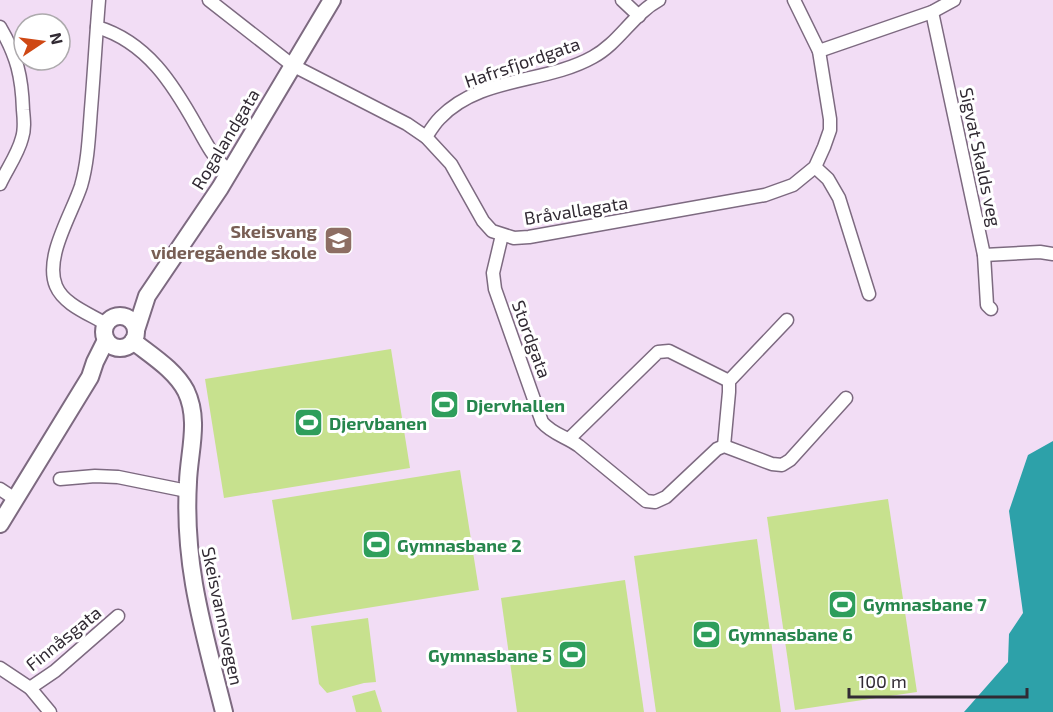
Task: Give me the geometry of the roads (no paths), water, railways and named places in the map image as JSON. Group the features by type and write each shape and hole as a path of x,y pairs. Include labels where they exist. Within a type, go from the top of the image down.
{"street":[{"path":"99,0 88,150 82,183 55,252 53,266 56,287 70,303 111,332 127,347 134,335"},
{"name":"Bråvallagata","path":"209,0 292,65 407,124 426,137 451,164 483,221 492,231 502,235 514,238 529,237 765,195 794,185 815,167"},
{"name":"Rogalandgata","path":"134,335 147,296 198,223 332,0"},
{"path":"622,0 639,16"},
{"name":"Hafrsfjordgata","path":"426,137 440,118 473,95 570,68 596,56 659,0"},
{"path":"794,0 819,51 830,119 824,147 815,167 828,179 839,198 869,294"},
{"path":"819,51 932,12 954,0"},
{"name":"Sigvat Skalds veg","path":"932,12 984,255 987,304 991,309"},
{"path":"0,27 15,54 20,69 23,105 23,136 4,167 0,184"},
{"path":"97,27 131,42 152,60 186,107 213,157 230,171"},
{"name":"Stordgata","path":"502,235 493,273 495,289 543,422 548,429 569,439 646,501 655,502 666,497 717,449 724,446"},
{"path":"984,255 1040,252 1053,254"},
{"name":"Rogalandgata","path":"0,524 90,377 94,362 111,332 138,300 147,296"},
{"name":"Skeisvannsvegen","path":"111,332 129,319 134,335 168,369 186,392 192,407 193,423 186,523 192,576 224,712"},
{"path":"787,320 729,381 724,446 772,464 782,465 790,460 846,398"},
{"path":"569,439 658,352 669,351 729,381"},
{"path":"60,479 118,477 187,491"},
{"path":"0,489 15,499"},
{"name":"Finnåsgata","path":"30,688 55,671 118,616"},
{"path":"0,668 30,688 50,712"}],"water":[{"path":"1053,441 1053,712 964,712 1008,662 1009,634 1023,613 1009,511 1028,455"}],"place":[{"name":"Skeisvang videregående skole","path":"338,241"},
{"name":"Djervhallen","path":"445,405"},
{"name":"Djervbanen","path":"308,423"},
{"name":"Gymnasbane 2","path":"376,545"},
{"name":"Gymnasbane 7","path":"842,604"},
{"name":"Gymnasbane 6","path":"707,634"},
{"name":"Gymnasbane 5","path":"573,655"}]}
